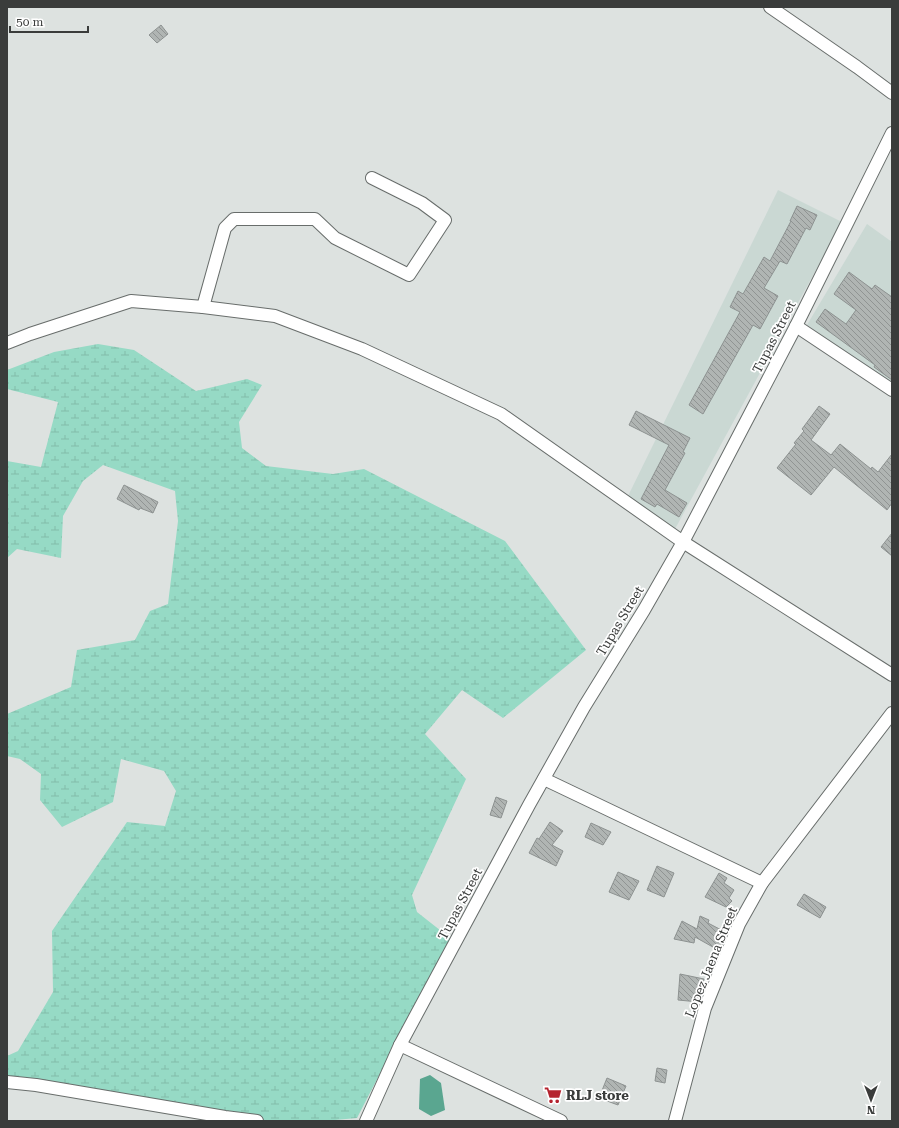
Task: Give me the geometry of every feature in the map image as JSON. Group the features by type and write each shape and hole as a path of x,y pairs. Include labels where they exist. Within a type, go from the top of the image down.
{"street":[{"path":"770,7 858,67 892,93"},
{"name":"Tupas Street","path":"366,1121 400,1045 544,779 584,707 644,610 683,542 796,326 892,133"},
{"path":"203,307 225,228 234,219 315,219 335,238 409,275 445,220 422,203 372,178"},
{"path":"7,343 131,301 203,307 275,316 362,349 501,414 683,542 892,675"},
{"path":"796,326 892,390"},
{"name":"Lopez Jaena Street","path":"675,1121 705,1008 739,924 762,883 892,713"},
{"path":"544,779 762,883"},
{"path":"400,1045 562,1121"},
{"path":"7,1082 36,1085 224,1119 256,1121"}],"shaded area":[{"path":"778,190 842,222 675,529 628,496"},
{"path":"867,224 892,242 892,383 807,325"},
{"path":"430,1075 441,1083 445,1110 431,1116 419,1109 420,1079"}],"green space":[{"path":"98,344 134,350 196,391 247,379 262,385 239,422 242,448 266,466 333,474 364,469 505,541 586,650 503,718 462,690 425,734 466,779 412,895 417,912 450,938 357,1118 324,1121 271,1121 89,1093 23,1077 7,1079 7,1056 18,1051 53,992 52,931 127,822 165,826 176,791 164,771 121,759 113,802 62,827 40,800 41,774 20,759 7,756 7,714 71,687 77,650 135,640 150,611 168,604 178,521 175,491 103,465 83,481 63,516 61,558 17,549 7,558 7,461 41,467 58,402 7,389 7,370 54,352"}],"building":[{"path":"161,25 168,34 157,43 149,35"},
{"path":"797,206 817,215 810,230 806,228 787,264 780,261 764,288 778,296 760,329 753,325 703,414 689,405 740,312 730,307 738,291 743,294 764,257 770,261 791,221"},
{"path":"849,272 872,289 875,285 892,297 892,380 874,367 875,365 816,322 825,309 846,324 856,310 834,294"},
{"path":"819,406 830,414 811,440 831,455 840,444 871,469 872,467 878,472 892,454 892,503 887,510 834,467 811,495 777,468 796,444 794,443 804,431 802,429"},
{"path":"636,411 690,438 683,452 685,453 665,490 687,503 679,517 657,504 655,507 641,499 669,445 629,425"},
{"path":"124,485 158,502 153,513 140,508 139,510 117,499"},
{"path":"892,533 892,556 881,547"},
{"path":"496,797 507,801 501,818 490,815"},
{"path":"550,822 563,831 552,845 563,851 556,866 529,853 537,838 539,839"},
{"path":"591,823 611,832 603,845 585,837"},
{"path":"657,866 674,873 664,897 647,890"},
{"path":"618,872 639,881 629,900 609,892"},
{"path":"719,873 727,878 724,883 734,890 729,898 732,901 726,907 705,897"},
{"path":"804,894 826,907 820,918 797,905"},
{"path":"700,916 709,920 708,923 727,933 720,951 695,937 694,943 674,939 682,921 697,929"},
{"path":"680,974 704,979 699,1002 678,1000"},
{"path":"657,1068 667,1070 665,1083 655,1081"},
{"path":"607,1078 626,1086 618,1105 599,1098"}],"place":[{"name":"RLJ store","path":"553,1095"}]}
